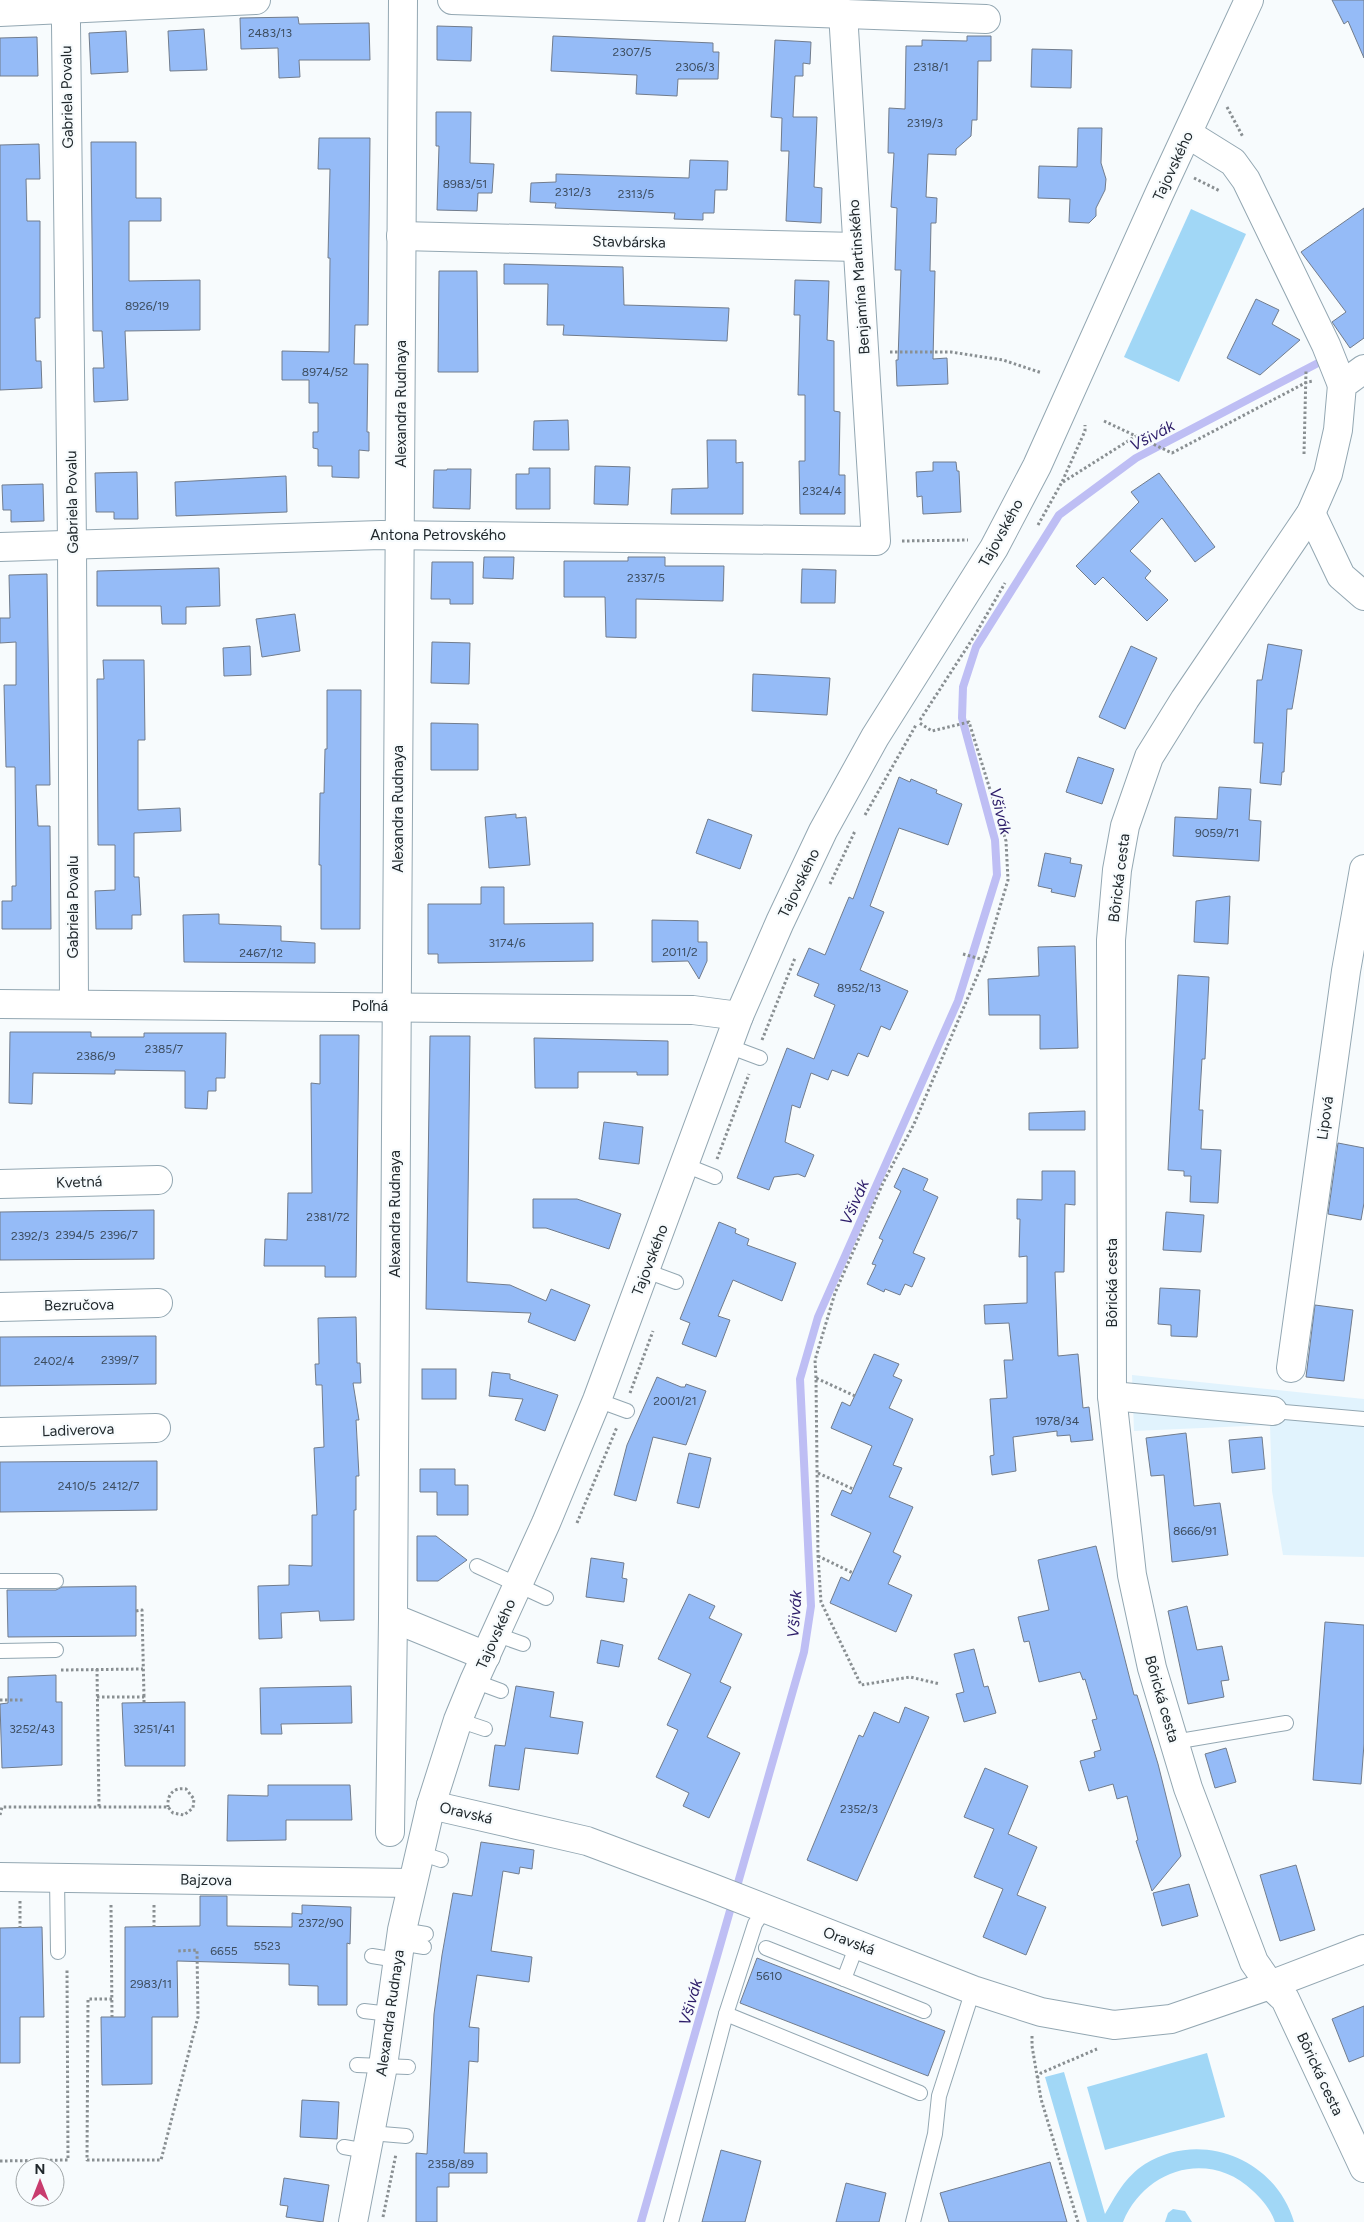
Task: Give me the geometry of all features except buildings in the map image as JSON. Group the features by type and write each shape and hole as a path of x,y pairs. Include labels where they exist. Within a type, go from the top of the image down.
{"street":[{"path":"0,12 63,5 256,0"},
{"name":"Alexandra Rudnaya","path":"390,1832 403,0"},
{"path":"452,0 986,19"},
{"name":"Tajovského","path":"431,1805 458,1720 597,1400 739,1016 780,922 828,823 875,737 994,548 1037,466 1160,192 1249,0"},
{"name":"Gabriela Povalu","path":"63,5 66,24 72,544 74,1004"},
{"name":"Benjamína Martinského","path":"843,13 856,247 876,541"},
{"path":"1188,134 1233,162 1246,180 1342,369"},
{"name":"Stavbárska","path":"401,236 856,247"},
{"name":"Bôrická cesta","path":"1342,369 1338,430 1328,474 1311,513 1185,699 1149,757 1125,826 1117,870 1112,940 1112,1396 1132,1575 1152,1668 1188,1788 1254,1962 1284,1999 1364,2168"},
{"path":"1311,513 1341,576 1364,596"},
{"name":"Antona Petrovského","path":"0,547 400,534 876,541"},
{"name":"Lipová","path":"1291,1368 1346,971 1364,869"},
{"name":"Poľná","path":"0,1004 693,1010 739,1016"},
{"name":"Kvetná","path":"0,1184 158,1180"},
{"name":"Bezručova","path":"0,1306 158,1303"},
{"path":"1112,1396 1273,1411"},
{"name":"Ladiverova","path":"0,1432 156,1428"},
{"path":"393,1618 491,1645"},
{"name":"Alexandra Rudnaya","path":"353,2222 361,2143 382,2066 377,2013 404,1945 411,1883 431,1805"},
{"name":"Oravská","path":"431,1805 587,1841 710,1886 973,1990 1041,2012 1114,2025 1171,2019 1270,1984"},
{"name":"Bajzova","path":"5,1889 265,1887 411,1883"},
{"path":"1270,1984 1364,1948"}],"lane":[{"path":"728,1046 760,1058"},
{"path":"685,1165 715,1177"},
{"path":"646,1271 676,1282"},
{"path":"597,1400 626,1411"},
{"path":"1273,1411 1364,1419"},
{"path":"477,1566 518,1584 542,1598 546,1598"},
{"path":"0,1581 56,1581"},
{"path":"491,1645 523,1644"},
{"path":"0,1651 56,1650"},
{"path":"474,1682 501,1691"},
{"path":"458,1720 485,1730"},
{"path":"1174,1742 1286,1723"},
{"path":"58,1889 58,1952"},
{"path":"671,2222 726,2014 755,1924 755,1905"},
{"path":"844,1979 857,1945"},
{"path":"766,1948 924,2011"},
{"path":"913,2222 935,2134 939,2096 973,1990"},
{"path":"726,2014 920,2093"},
{"path":"361,2143 401,2136"}],"path":[{"path":"1224,101 1245,140"},
{"path":"1185,183 1194,178 1223,192 1246,180"},
{"path":"864,351 951,352 1003,360 1042,373"},
{"path":"1104,421 1172,452 1307,381 1342,369"},
{"path":"1304,455 1307,381"},
{"path":"1035,531 1062,482 1085,431 1084,418"},
{"path":"1062,482 1136,436"},
{"path":"876,541 966,541"},
{"path":"918,722 932,731 969,722 1006,841 1008,880 982,960 914,1124 883,1183 835,1293 815,1360 818,1556 820,1602 861,1685 910,1676 940,1684"},
{"path":"963,954 982,960"},
{"path":"816,1378 855,1396"},
{"path":"818,1473 853,1489"},
{"path":"818,1556 853,1573"},
{"path":"136,1610 142,1610 144,1702"},
{"path":"97,1669 98,1807"},
{"path":"58,1670 143,1669"},
{"path":"98,1697 144,1697"},
{"path":"0,1700 25,1700"},
{"path":"186,1789 194,1799 193,1808 184,1815 173,1813 168,1807 167,1800 170,1794 176,1790 186,1789"},
{"path":"0,1802 2,1807 0,1815"},
{"path":"2,1807 168,1807"},
{"path":"5,1889 58,1889"},
{"path":"111,1909 112,2017"},
{"path":"154,1909 154,1927"},
{"path":"20,1910 20,1928"},
{"path":"112,1999 88,1999 87,2160 161,2160 198,2017 197,1950 177,1951"},
{"path":"0,2161 68,2160 67,1952 58,1952"},
{"path":"1032,2028 1036,2078 1078,2222"},
{"path":"1036,2078 1041,2074 1103,2047"},
{"path":"1040,2117 1046,2115"},
{"path":"382,2222 401,2136"}],"shaded area":[{"path":"1191,209 1246,234 1179,382 1124,357"},
{"path":"1132,1375 1364,1399 1364,1557 1283,1555 1272,1491 1270,1425 1134,1431"},
{"path":"1207,2053 1225,2117 1105,2150 1087,2087"},
{"path":"1064,2072 1105,2214 1117,2193 1138,2169 1167,2154 1189,2149 1212,2150 1234,2156 1254,2167 1271,2181 1285,2200 1294,2222 1275,2222 1269,2209 1260,2198 1236,2178 1217,2171 1198,2168 1180,2171 1162,2178 1146,2189 1133,2204 1123,2222 1087,2222 1045,2077"},
{"path":"1173,2209 1185,2211 1192,2222 1165,2222 1168,2213"}],"waterway":[{"name":"Všivák","path":"641,2222 804,1652 811,1606 800,1379 818,1317 958,1001 997,875 995,840 962,718 963,687 976,647 1059,515 1136,458 1318,363"}]}
